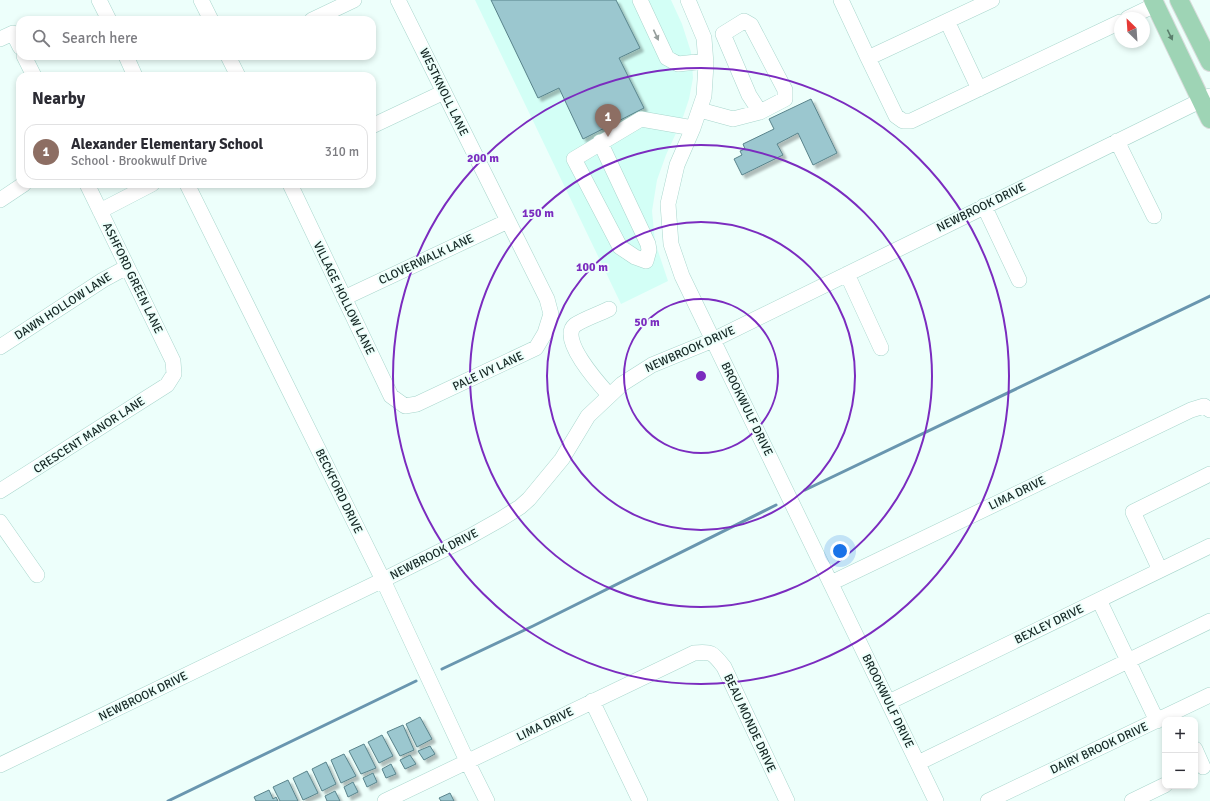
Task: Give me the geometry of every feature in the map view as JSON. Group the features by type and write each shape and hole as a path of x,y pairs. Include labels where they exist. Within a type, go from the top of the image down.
{"main road":[{"path":"1179,0 1210,62"},
{"path":"1154,2 1206,98 1210,119"}],"street":[{"path":"99,0 107,16"},
{"path":"201,0 209,16"},
{"path":"320,16 354,0"},
{"name":"WESTKNOLL LANE","path":"398,0 547,299 551,314"},
{"path":"640,0 667,58 678,64 706,60"},
{"name":"BROOKWULF DRIVE","path":"688,0 704,38 706,60 704,96 693,128 677,165 668,204 671,244 682,276 936,801"},
{"path":"842,0 896,116 903,121 911,122 1114,25"},
{"path":"868,58 992,0"},
{"path":"1138,12 1154,2"},
{"path":"700,110 734,119 760,112 784,99 786,90 751,25 744,21 723,34 704,38"},
{"path":"947,21 979,89"},
{"path":"723,34 749,95 760,112"},
{"path":"7,36 16,44"},
{"path":"26,60 32,72"},
{"path":"128,60 133,72"},
{"path":"233,60 237,72"},
{"path":"376,124 444,92"},
{"name":"NEWBROOK DRIVE","path":"0,765 383,580 469,537 520,507 541,486 562,459 588,416 609,395 632,377 652,365 713,340 1206,98"},
{"path":"600,142 648,244 649,250 646,261 635,257 620,247 574,159 600,142 641,119 693,128"},
{"path":"1117,141 1154,216"},
{"path":"0,200 18,188"},
{"name":"ASHFORD GREEN LANE","path":"89,188 173,361 174,374"},
{"path":"100,210 144,188"},
{"name":"BECKFORD DRIVE","path":"189,188 383,580 467,762 487,801"},
{"name":"VILLAGE HOLLOW LANE","path":"292,188 391,396 405,406"},
{"path":"984,206 1019,280"},
{"name":"CLOVERWALK LANE","path":"344,298 508,221"},
{"path":"649,250 671,244"},
{"name":"DAWN HOLLOW LANE","path":"0,347 103,280 127,267"},
{"path":"847,274 881,348"},
{"path":"609,309 574,326 571,332 574,345 587,370 609,395"},
{"name":"PALE IVY LANE","path":"405,406 417,404 536,348 545,333 551,314"},
{"name":"CRESCENT MANOR LANE","path":"0,491 166,385 174,374"},
{"name":"LIMA DRIVE","path":"831,583 1191,410 1207,408"},
{"path":"1160,570 1133,512 1210,474"},
{"path":"0,522 37,575"},
{"name":"BEXLEY DRIVE","path":"889,702 1210,546"},
{"path":"1099,600 1157,721"},
{"path":"918,763 1210,622"},
{"name":"LIMA DRIVE","path":"385,801 694,653 707,651"},
{"name":"BEAU MONDE DRIVE","path":"707,651 716,657 724,668 787,801"},
{"name":"DAIRY BROOK DRIVE","path":"988,801 1157,721 1180,715 1210,696"},
{"path":"592,701 640,801"},
{"path":"1197,753 1203,767"},
{"path":"1132,801 1162,787"}],"shaded area":[{"path":"475,0 671,0 682,24 691,52 693,78 689,99 682,120 666,155 657,180 652,211 655,242 668,281 621,304"}],"building":[{"path":"491,0 616,0 640,48 619,58 644,108 583,139 559,88 538,98"},
{"path":"811,99 837,153 813,165 798,133 777,144 783,155 742,175 734,159 742,155 740,151 745,149 743,144 774,129 769,119"},
{"path":"420,717 432,739 417,747 406,724"},
{"path":"403,725 414,750 400,756 387,732"},
{"path":"382,735 393,756 379,763 368,742"},
{"path":"364,744 376,768 361,774 349,751"},
{"path":"430,746 435,754 424,760 418,751"},
{"path":"344,754 356,776 341,783 331,760"},
{"path":"410,755 416,764 405,769 400,760"},
{"path":"326,762 336,784 322,791 312,769"},
{"path":"391,764 396,774 386,778 382,769"},
{"path":"307,771 318,793 303,800 293,778"},
{"path":"373,773 377,782 367,787 363,778"},
{"path":"288,780 298,801 280,801 273,787"},
{"path":"353,782 358,792 348,797 344,787"},
{"path":"269,790 273,799 276,797 278,801 256,801 254,797"},
{"path":"335,791 340,801 327,801 325,796"},
{"path":"450,793 454,801 441,801 439,798"}],"waterway":[{"path":"805,490 1210,296"},
{"path":"442,669 533,626 776,505"},
{"path":"168,801 416,681"}],"place":[{"name":"Alexander Elementary School","path":"608,137"}]}
